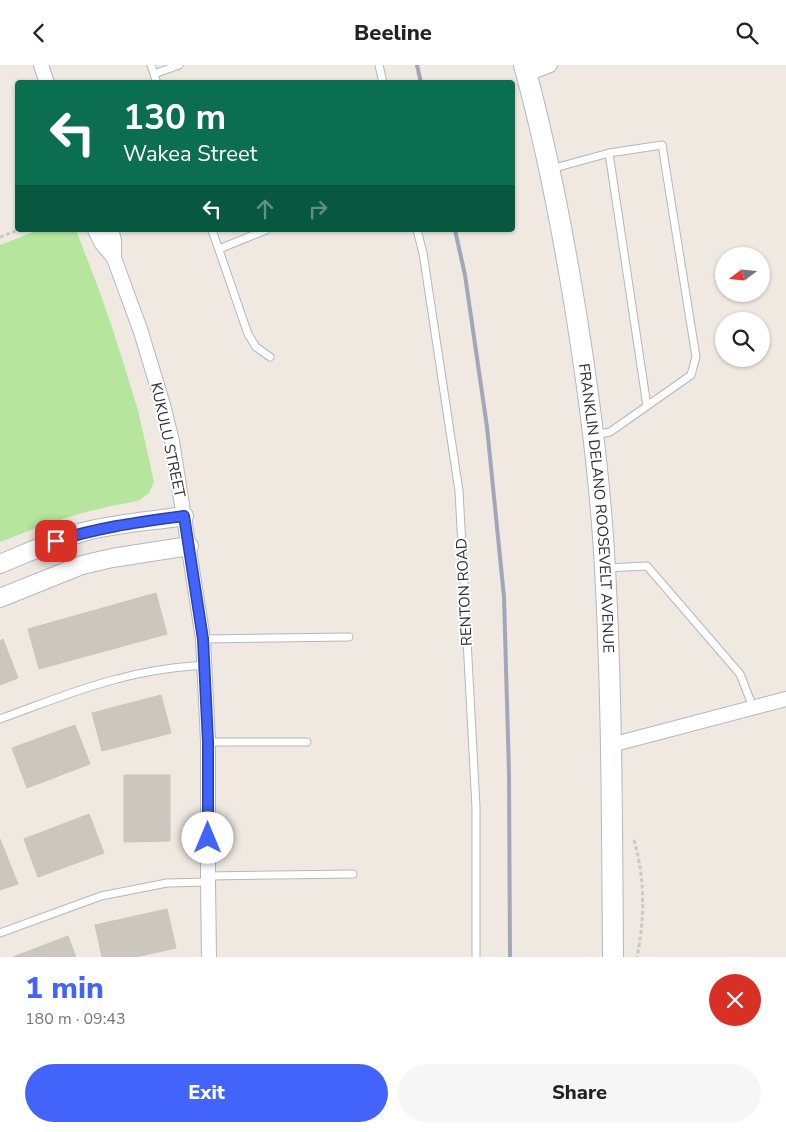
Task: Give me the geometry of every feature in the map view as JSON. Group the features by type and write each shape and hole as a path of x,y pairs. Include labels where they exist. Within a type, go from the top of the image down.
{"main road":[{"name":"FRANKLIN DELANO ROOSEVELT AVENUE","path":"526,69 550,169 566,252 594,435 605,568 613,957"}],"street":[{"path":"41,65 46,80"},
{"path":"526,69 550,65"},
{"name":"KUKULU STREET","path":"95,232 114,258"},
{"name":"KUKULU STREET","path":"112,232 114,240 114,258 140,332 172,441 203,639 208,742 209,957"},
{"path":"0,564 56,541 89,531 184,516"},
{"path":"0,598 82,565 112,558 188,546"},
{"path":"610,745 786,699"}],"lane":[{"path":"151,65 156,80"},
{"path":"154,74 179,65"},
{"path":"379,65 382,80"},
{"path":"550,169 609,153 662,145 696,357 692,375 610,432 594,435"},
{"path":"609,153 647,406"},
{"path":"213,232 248,334 256,347 270,357"},
{"path":"219,249 261,232"},
{"name":"RENTON ROAD","path":"418,232 423,253 459,491 476,807 476,957"},
{"path":"605,568 647,566 740,673 754,707"},
{"path":"203,639 348,637"},
{"path":"0,719 116,679 169,668 205,665"},
{"path":"208,742 307,742"},
{"path":"0,933 101,896 166,883 208,879 352,874"}],"path":[{"path":"0,237 15,231"},
{"path":"634,840 639,859 643,890 642,935 638,957"}],"green space":[{"path":"34,232 77,232 113,330 138,410 154,482 149,493 138,501 82,513 0,542 0,245"}],"building":[{"path":"156,593 167,634 39,669 28,629"},
{"path":"3,639 18,678 0,685 0,641"},
{"path":"161,695 171,733 102,751 92,713"},
{"path":"75,725 90,764 27,788 12,748"},
{"path":"124,775 170,775 170,841 124,842"},
{"path":"89,814 104,853 38,877 24,839"},
{"path":"0,839 18,884 0,890"},
{"path":"167,909 176,948 136,957 102,957 95,925"},
{"path":"68,936 76,957 13,957"}],"railway":[{"path":"417,65 420,80"},
{"path":"455,232 465,275 487,427 504,597 509,773 510,957"}],"route":[{"path":"56,541 106,527 184,516 203,639 205,665 208,742 208,838"}]}
